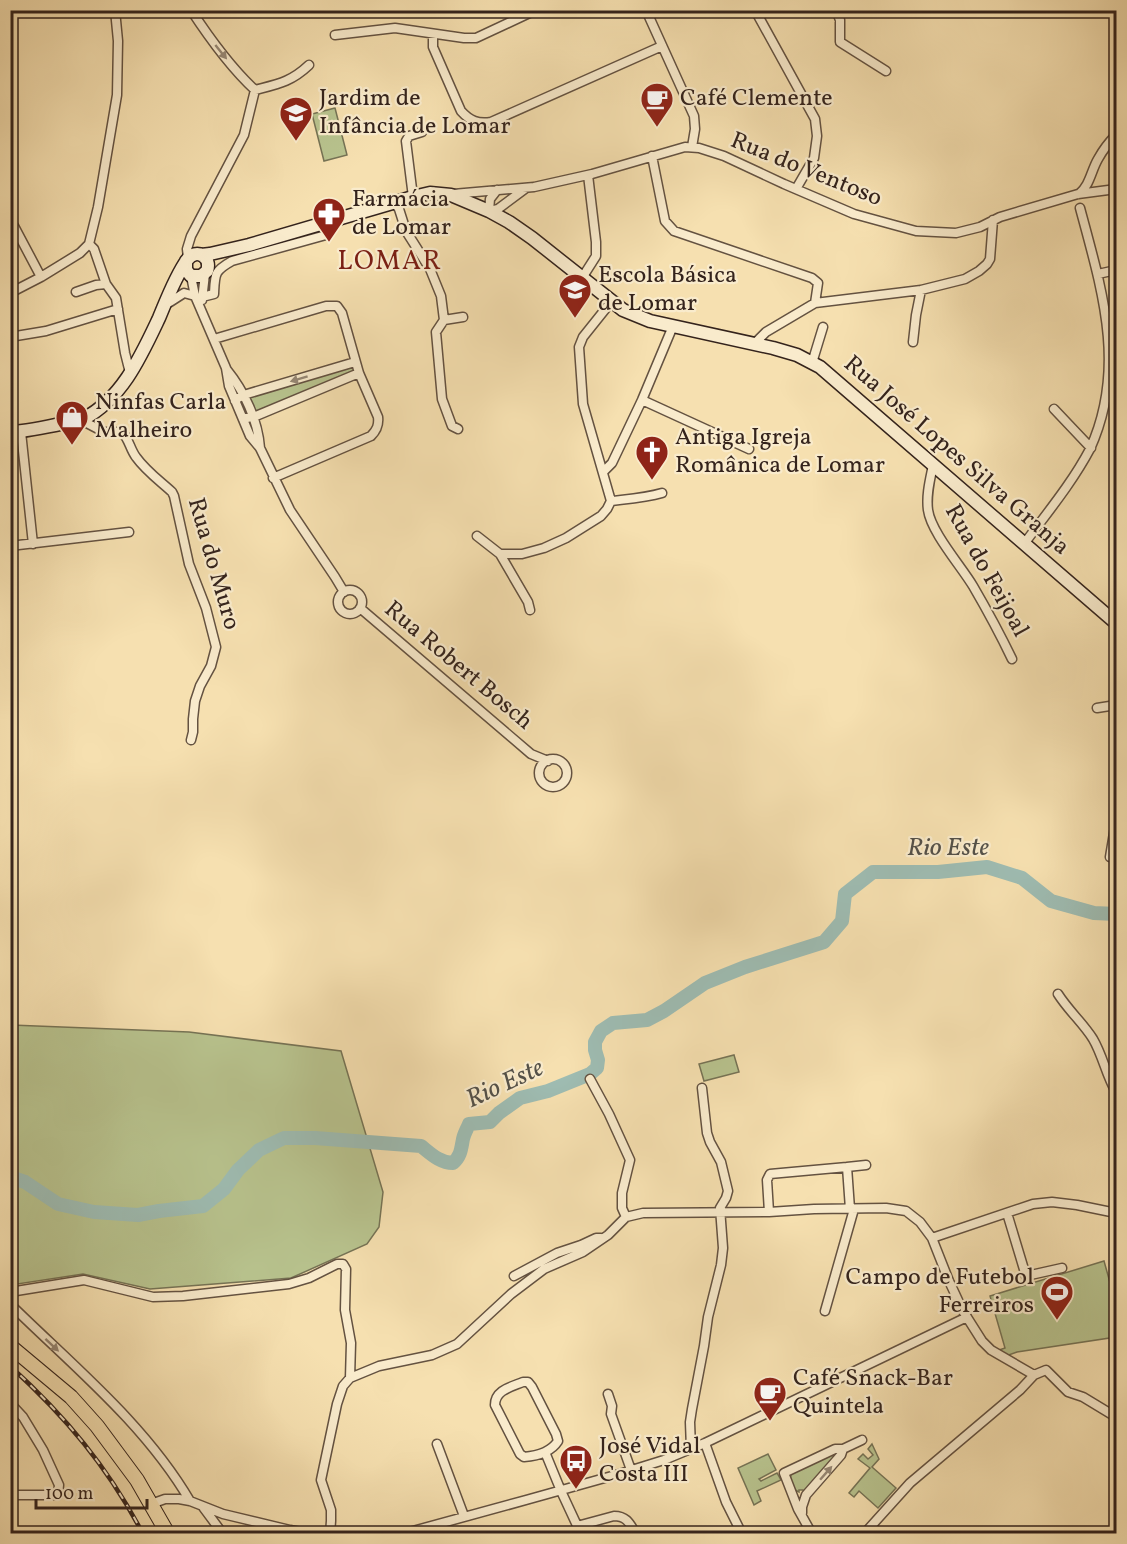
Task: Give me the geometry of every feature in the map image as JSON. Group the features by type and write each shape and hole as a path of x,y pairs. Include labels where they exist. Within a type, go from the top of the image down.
{"main road":[{"path":"193,257 249,245 413,197 430,193 451,195"},
{"name":"Rua José Lopes Silva Granja","path":"451,195 509,222 623,310 650,321 755,343 797,355 820,367 1116,623"},
{"path":"193,257 186,270 191,276 198,277 225,256 249,245"},
{"path":"193,257 208,262 207,271"},
{"path":"16,432 81,420 113,396 130,374 193,257"},
{"path":"158,320 191,276"},
{"path":"10,1346 53,1380 87,1414 120,1455 168,1533"}],"street":[{"path":"10,293 81,253 88,244 98,207 117,95 118,41 115,10"},
{"path":"191,10 215,45 255,90"},
{"path":"335,35 395,28 476,38 536,10"},
{"path":"451,195 526,188 588,175 681,147 692,147 695,129 694,116 646,10"},
{"path":"754,10 815,119 817,136 814,158 796,189"},
{"path":"836,10 840,20 840,42 886,71"},
{"path":"433,34 433,47 461,111 467,118 484,123 491,122 662,46"},
{"path":"255,90 296,76 309,64"},
{"path":"193,257 197,226 244,135 255,90"},
{"path":"413,197 406,141 410,136 422,132"},
{"path":"1078,194 1086,188 1098,158 1116,135"},
{"name":"Rua do Ventoso","path":"692,147 724,156 854,214 916,231 956,233 1078,194 1116,189"},
{"path":"652,156 665,221 674,231 812,278 818,283 815,303"},
{"path":"582,278 596,256 588,175"},
{"path":"497,190 490,199 489,211 498,209 526,188"},
{"path":"509,222 510,199"},
{"path":"394,202 399,208 406,231 430,269 441,296 444,320 436,332 442,399 452,426 458,429"},
{"path":"1024,544 1072,480 1091,448 1111,389 1114,337 1080,208"},
{"path":"755,343 766,332 815,303 921,290 965,279 979,271 990,259 993,220"},
{"path":"170,302 184,293 198,296 214,294 215,277 219,268 232,261 326,236 322,223"},
{"path":"10,224 14,226 41,277"},
{"path":"88,244 94,249 106,284 116,298 130,374"},
{"path":"1098,274 1116,270"},
{"path":"198,296 207,271"},
{"path":"191,276 226,368 237,382 243,419 250,436 260,448 290,510 344,592"},
{"path":"76,292 106,284"},
{"path":"913,342 921,290"},
{"path":"500,554 522,554 544,548 566,538 601,516 608,508 611,501 583,404 579,347 583,337 611,302"},
{"path":"214,339 326,306 337,306 342,313 355,362 379,424 371,435 273,478"},
{"path":"10,337 46,331 118,309"},
{"path":"444,320 463,317"},
{"path":"603,472 612,463 673,326"},
{"path":"812,363 823,327"},
{"path":"239,398 355,362"},
{"path":"243,419 359,374"},
{"path":"239,398 253,417 259,435 260,448"},
{"path":"642,400 749,449"},
{"path":"1054,409 1091,448"},
{"name":"Rua do Muro","path":"81,420 104,432 122,432 140,463 172,492 189,564 206,608 216,647 211,666 195,701 191,740"},
{"path":"16,432 33,544"},
{"name":"Rua do Feijoal","path":"933,465 928,489 928,512 931,522 972,585 1012,659"},
{"path":"611,501 662,493"},
{"path":"10,546 129,532"},
{"path":"477,536 500,554 528,602 530,610"},
{"name":"Rua Robert Bosch","path":"353,591 359,595 362,602 360,608 351,613 342,611 338,601 344,592 353,591"},
{"name":"Rua Robert Bosch","path":"360,608 531,754 548,760 558,760 565,765 567,773 565,781 558,787 549,787 542,781 531,754"},
{"path":"1096,708 1116,705"},
{"name":"Rua Robert Bosch","path":"539,772 542,764 548,760"},
{"path":"1110,857 1116,821"},
{"path":"1058,994 1093,1039 1116,1092"},
{"path":"590,1079 630,1160 622,1193 622,1208 626,1217"},
{"path":"691,1449 692,1409 708,1317 721,1265 723,1248 721,1205 728,1191 721,1162 707,1133 702,1088"},
{"path":"769,1212 767,1180 770,1174 866,1166"},
{"path":"825,1311 852,1209 847,1167"},
{"path":"930,1236 1033,1204 1052,1202 1116,1213"},
{"path":"330,1533 330,1510 321,1480 337,1404 350,1378 379,1366 432,1355 457,1344 511,1294 544,1269 583,1252 604,1238 626,1217 643,1213 886,1208 906,1211 920,1222 930,1236 949,1281 982,1341 991,1350 1034,1375"},
{"path":"1006,1213 1026,1276 1062,1268"},
{"path":"514,1276 557,1253 596,1238 604,1238"},
{"path":"10,1292 84,1280 153,1297 183,1296 289,1284 309,1278 337,1264 343,1264 346,1269 345,1310 351,1343 350,1378"},
{"path":"10,1304 114,1403 150,1444 190,1501"},
{"path":"402,1533 561,1491 664,1460 705,1443 967,1317"},
{"path":"864,1533 910,1483 1020,1390 1034,1375 1046,1370 1068,1392 1083,1397 1116,1417"},
{"path":"522,1382 528,1382 558,1441 554,1448 545,1452 524,1457 520,1454 495,1405 498,1393 522,1382"},
{"path":"608,1394 612,1406 611,1414 631,1470"},
{"path":"10,1403 23,1417 43,1450 59,1485 58,1495 10,1495"},
{"path":"812,1533 798,1509 784,1473 835,1449 843,1449 862,1440"},
{"path":"705,1443 726,1502 742,1533"},
{"path":"437,1444 464,1516"},
{"path":"802,1514 806,1495 841,1455 843,1449"},
{"path":"545,1452 579,1530 614,1516 620,1516 627,1519 636,1533"},
{"path":"791,1490 799,1495 806,1495"},
{"path":"151,1504 165,1499 179,1499 223,1514 312,1533"},
{"path":"203,1506 223,1533"},
{"path":"261,1533 268,1524"}],"green space":[{"path":"335,108 347,155 324,161 312,114"},
{"path":"353,366 356,372 256,412 249,397"},
{"path":"11,1025 189,1032 341,1051 383,1192 379,1227 367,1244 291,1278 150,1289 83,1274 11,1285"},
{"path":"734,1055 739,1072 704,1081 699,1064"},
{"name":"Campo de Futebol Ferreiros","path":"1104,1261 1116,1304 1116,1337 1017,1352 1006,1356 999,1350 1005,1348 990,1296"},
{"path":"872,1444 879,1459 872,1467 896,1488 878,1508 859,1491 854,1497 849,1493 870,1468 858,1459 863,1454 868,1459 873,1455 868,1449"},
{"path":"835,1453 837,1455 804,1492 795,1490 790,1481 791,1474"},
{"path":"768,1454 776,1470 759,1479 761,1481 777,1473 781,1480 757,1491 761,1501 754,1505 738,1468"}],"waterway":[{"name":"Rio Este","path":"10,1177 25,1182 58,1204 94,1212 138,1215 203,1206 224,1189 238,1170 259,1150 284,1138 315,1138 421,1146 440,1160 453,1163 459,1155 469,1124 490,1122 520,1098 548,1091 590,1074 597,1068 595,1042 601,1031 613,1023 647,1020 705,983 745,967 824,942 842,921 845,894 873,872 938,872 987,867 1022,878 1051,901 1094,913 1116,914"}],"railway":[{"path":"10,1366 49,1404 84,1444 115,1487 143,1534"}],"place":[{"name":"Café Clemente","path":"657,128"},
{"name":"Jardim de Infância de Lomar","path":"296,142"},
{"name":"Farmácia de Lomar","path":"329,243"},
{"name":"Escola Básica de Lomar","path":"575,319"},
{"name":"Ninfas Carla Malheiro","path":"72,446"},
{"name":"Antiga Igreja Românica de Lomar","path":"652,481"},
{"name":"Campo de Futebol Ferreiros","path":"1057,1321"},
{"name":"Café Snack-Bar Quintela","path":"770,1422"},
{"name":"José Vidal Costa III","path":"576,1490"}],"district":[{"name":"LOMAR","path":"390,262"}]}
